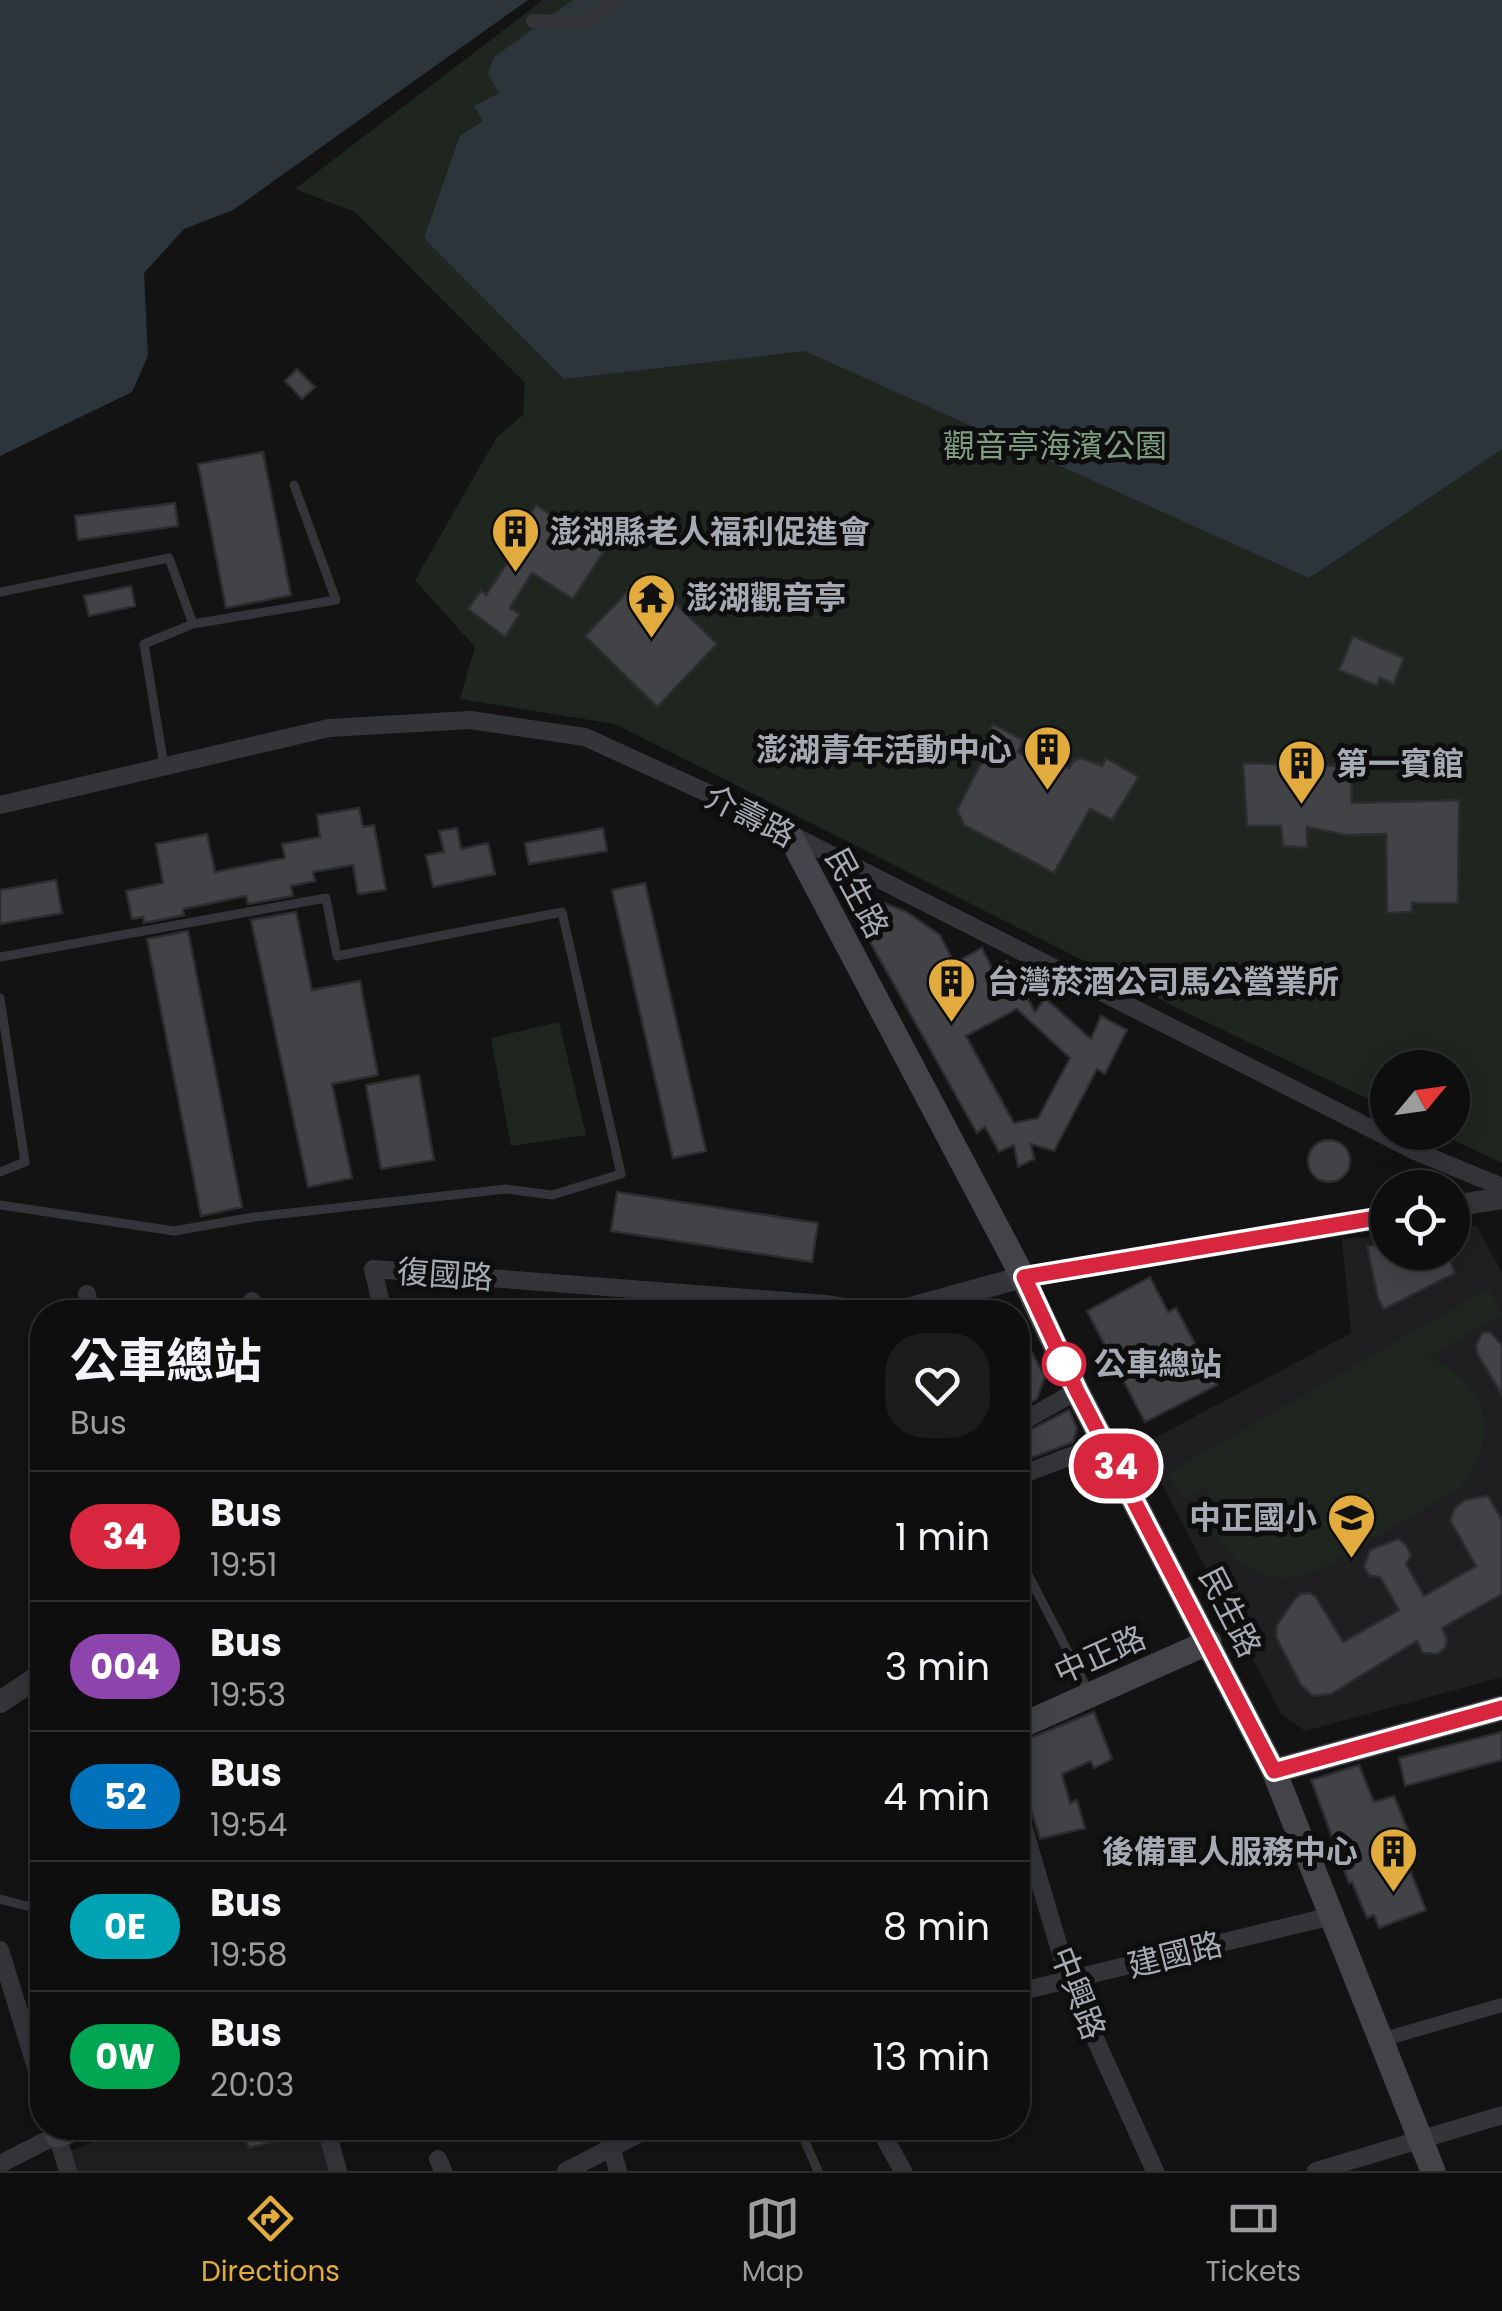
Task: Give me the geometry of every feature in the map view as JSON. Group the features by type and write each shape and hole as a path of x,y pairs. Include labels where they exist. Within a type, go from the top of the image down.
{"main road":[{"name":"民生路","path":"790,836 1024,1277 1077,1391 1274,1771 1433,2171"},
{"name":"中正路","path":"1030,1722 1209,1642"},
{"path":"1274,1771 1502,1708"}],"street":[{"path":"533,21 585,24 615,0"},
{"name":"介壽路","path":"0,804 329,728 470,720 584,738 722,800 1415,1151 1502,1187"},
{"path":"1470,1203 1502,1198"},
{"path":"940,1300 1024,1277 1370,1219"},
{"name":"復國路","path":"381,1300 373,1269 774,1300"},
{"path":"1030,1417 1077,1391"},
{"path":"1030,1471 1104,1443"},
{"path":"0,1702 30,1682"},
{"name":"中興路","path":"1030,1850 1069,1981 1155,2171"},
{"name":"建國路","path":"1030,1989 1332,1916"},
{"path":"0,1950 30,2048"},
{"path":"1381,2040 1502,2005"},
{"path":"1316,2171 1502,2115"},
{"path":"0,2164 44,2140"},
{"path":"64,2140 68,2171"},
{"path":"329,2140 338,2171"},
{"path":"609,2140 618,2171"},
{"path":"566,2171 625,2140"},
{"path":"885,2140 902,2171"}],"lane":[{"path":"164,766 144,644 194,624 336,600 294,484"},
{"path":"0,592 169,558 194,624"},
{"path":"0,956 326,898 337,956 562,912 621,1174 552,1194 506,1189 174,1230 0,1204"},
{"path":"0,998 25,1162 0,1172"},
{"path":"1030,1578 1091,1694"},
{"path":"0,1899 30,1907"},
{"path":"804,2140 818,2171"}],"shaded area":[{"path":"0,0 528,0 233,210 184,229 144,273 148,356 132,392 0,456"},
{"path":"573,0 1502,0 1502,449 1309,578 805,351 564,379 424,238 460,136 483,121 474,106 499,93 488,74 494,57"},
{"name":"中正國小","path":"1477,1226 1502,1273 1502,1677 1305,1731 1281,1714 1142,1445 1351,1333 1342,1239 1370,1237 1370,1270 1470,1270 1470,1227"},
{"path":"97,2140 323,2140 332,2171 77,2171 71,2151"}],"green space":[{"name":"觀音亭海濱公園","path":"543,0 1502,0 1502,1163 1470,1148 1470,1050 1370,1050 1370,1100 1183,1011 615,724 460,699 475,647 415,580 497,437 523,415 525,383 355,212 295,189"},
{"path":"559,1022 586,1135 511,1146 491,1038"},
{"path":"1489,1288 1502,1315 1429,1357 1464,1382 1482,1412 1481,1447 1462,1486 1333,1563 1292,1578 1254,1570 1224,1546 1212,1522 1209,1484 1183,1499 1168,1473"}],"building":[{"path":"297,369 315,387 302,399 285,381"},
{"path":"263,452 291,595 226,608 198,464"},
{"path":"175,503 178,526 78,540 75,516"},
{"path":"536,505 580,534 588,523 612,539 573,599 532,573 510,608 520,614 505,637 468,609 481,590 486,595 525,536 518,531"},
{"name":"澎湖觀音亭","path":"645,573 717,644 657,707 585,636"},
{"path":"131,586 135,606 89,616 84,596"},
{"path":"1353,636 1404,658 1394,684 1380,678 1377,686 1339,670"},
{"name":"澎湖青年活動中心","path":"993,724 1023,740 1018,752 1047,768 1053,758 1069,768 1081,758 1102,766 1106,758 1139,777 1112,820 1090,809 1054,873 964,825 957,810 986,753 980,748"},
{"path":"1243,763 1351,766 1352,803 1459,800 1458,903 1412,903 1412,912 1387,913 1386,834 1346,835 1307,827 1307,848 1283,846 1281,826 1247,826"},
{"path":"359,808 363,827 374,825 386,890 358,894 353,865 313,872 315,881 291,886 293,896 248,904 246,896 183,909 184,915 144,923 143,917 132,919 126,891 163,883 156,844 207,834 215,872 285,858 282,844 320,837 317,815"},
{"path":"457,828 461,849 488,843 495,874 433,887 426,855 444,852 439,831"},
{"path":"603,828 607,851 529,864 525,843"},
{"path":"56,880 62,913 0,924 0,890"},
{"path":"645,883 706,1151 673,1158 612,890"},
{"name":"台灣菸酒公司馬公營業所","path":"859,893 907,912 940,935 954,963 982,948 992,968 1007,961 1035,1012 1045,998 1091,1039 1101,1016 1127,1030 1105,1074 1097,1069 1054,1151 1031,1144 1034,1159 1018,1167 1014,1145 999,1152 985,1127 977,1133 846,899","holes":["1017,1009 1070,1058 1038,1118 1014,1123 966,1036"]},
{"path":"296,912 312,990 360,981 378,1075 332,1084 352,1178 308,1187 251,920"},
{"path":"188,931 242,1207 201,1216 147,939"},
{"path":"419,1075 434,1160 381,1169 366,1085"},
{"path":"1329,1140 1344,1146 1350,1161 1344,1176 1329,1182 1314,1176 1308,1161 1314,1146"},
{"path":"617,1192 818,1223 812,1262 611,1231"},
{"path":"1372,1270 1455,1273 1384,1309"},
{"path":"1150,1277 1168,1312 1176,1308 1217,1385 1145,1422 1087,1311"},
{"path":"1490,1332 1502,1345 1502,1395 1476,1346 1482,1333"},
{"path":"1030,1349 1045,1377 1037,1399 1030,1403"},
{"path":"1069,1410 1077,1428 1073,1442 1030,1458 1030,1430"},
{"path":"1488,1496 1502,1520 1502,1594 1442,1628 1447,1639 1445,1648 1437,1654 1423,1653 1417,1641 1331,1694 1313,1696 1301,1685 1276,1637 1277,1625 1295,1599 1310,1593 1316,1597 1343,1642 1399,1610 1380,1577 1370,1576 1364,1567 1370,1550 1398,1539 1406,1545 1411,1555 1406,1564 1424,1596 1476,1566 1450,1520 1455,1508 1465,1500"},
{"path":"1094,1712 1112,1759 1094,1768 1091,1761 1062,1774 1070,1803 1077,1800 1085,1828 1040,1839 1030,1805 1030,1738"},
{"path":"1502,1732 1502,1760 1405,1786 1399,1758"},
{"path":"1359,1765 1374,1802 1394,1796 1418,1855 1406,1860 1426,1910 1379,1928 1374,1915 1367,1918 1352,1882 1349,1883 1311,1780"},
{"path":"246,2140 279,2140 249,2148"}],"bus line":[{"name":"34","path":"1370,1219 1024,1277 1077,1391 1274,1771 1502,1708"}],"place":[{"name":"澎湖縣老人福利促進會","path":"515,574"},
{"name":"澎湖觀音亭","path":"651,640"},
{"name":"澎湖青年活動中心","path":"1047,792"},
{"name":"第一賓館","path":"1301,806"},
{"name":"台灣菸酒公司馬公營業所","path":"952,1024"},
{"name":"公車總站","path":"1064,1364"},
{"name":"中正國小","path":"1352,1560"},
{"name":"後備軍人服務中心","path":"1393,1894"}]}
